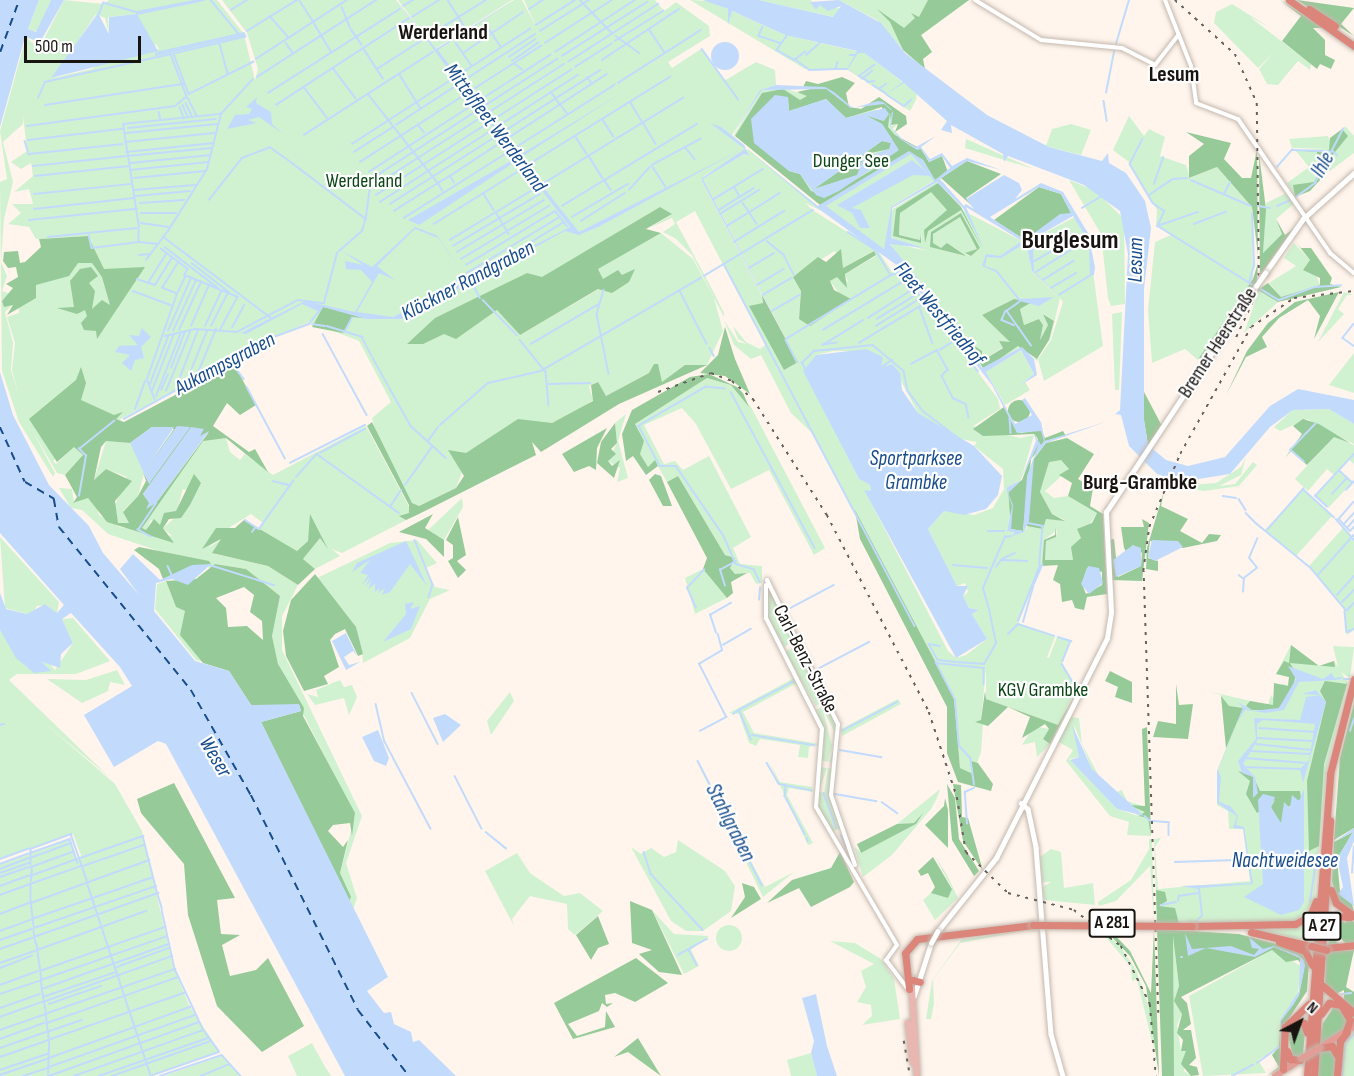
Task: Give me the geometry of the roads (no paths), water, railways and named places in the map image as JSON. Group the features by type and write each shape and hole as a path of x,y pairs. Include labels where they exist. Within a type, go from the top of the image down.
{"highway":[{"path":"1292,1 1301,5 1354,44"},
{"path":"1292,1 1354,44"},
{"name":"A 27","path":"1311,1076 1325,834 1334,745 1354,679"},
{"name":"A 27","path":"1311,1076 1330,821 1338,746 1354,689"},
{"path":"1311,1076 1322,981 1330,821"},
{"path":"1311,1076 1307,1033 1316,902 1325,834"},
{"path":"1329,876 1334,900 1354,918"},
{"path":"1238,929 1302,922 1316,902"},
{"path":"1325,933 1334,916 1354,918"},
{"name":"A 281","path":"911,991 905,953 917,939 1034,926 1238,929"},
{"name":"A 281","path":"911,991 912,980 908,954 918,942 1034,926"},
{"name":"A 281","path":"1192,928 1229,931"},
{"path":"1238,929 1327,950 1354,947"},
{"path":"1229,931 1300,948 1312,965"},
{"path":"1229,931 1311,945"},
{"path":"912,980 920,983"},
{"path":"1322,981 1326,993 1354,1013"},
{"path":"1318,1025 1324,1007 1335,1002 1350,1020 1350,1029 1340,1041 1337,1076"},
{"path":"1279,1074 1285,1027 1309,1004"},
{"path":"1298,1061 1288,1057 1287,1029 1298,1020 1307,1033"},
{"path":"1279,1074 1350,1029"},
{"path":"1319,1048 1336,1050 1337,1076"}],"main road":[{"name":"Bremer Heerstraße","path":"920,983 931,943 937,932 996,858 1107,638 1108,581 1105,515 1287,242 1306,218 1354,173"},
{"path":"1022,803 1029,813 1042,906 1051,1034 1063,1076"},
{"path":"911,991 920,983"},
{"path":"911,991 913,1046"},
{"path":"911,991 916,1076"}],"street":[{"path":"975,0 1041,40 1122,48 1159,64 1178,36"},
{"path":"1165,0 1191,66 1196,103 1238,119 1333,256 1354,273"},
{"name":"Carl-Benz-Straße","path":"858,871 816,807 822,729 766,618 768,585 838,724 831,795 861,878 897,948 886,960 911,991"}],"water":[{"path":"0,0 39,0 28,29 36,32 51,0 64,0 34,53 34,40 25,37 0,127"},
{"name":"Klöckner Randgraben","path":"396,0 436,49 514,0 438,50 518,156 623,92 520,158 579,232 742,149 600,226 579,235 565,231 403,319 366,319 323,307 320,312 302,304 246,334 241,333 305,301 355,312 372,282 361,270 346,269 345,261 363,265 342,251 372,267 415,227 438,237 465,277 438,238 415,229 377,266 395,280 379,273 357,312 393,317 570,227 518,160 419,225 408,220 516,158"},
{"path":"703,0 759,0 833,17 841,6 828,11 820,5 816,10 810,2 839,0 881,23 905,53 987,115 1049,147 1102,161 1108,153 1109,163 1126,173 1145,201 1151,228 1144,289 1144,420 1148,445 1166,460 1188,466 1225,457 1270,406 1298,389 1354,400 1354,424 1329,409 1293,410 1270,427 1230,474 1180,482 1157,474 1129,446 1121,415 1115,414 1120,410 1128,254 1120,211 1084,185 1008,156 1004,162 1003,154 951,125 952,133 941,130 947,121 904,83 886,94 903,82 864,53 858,53 848,69 858,76 847,69 857,51 785,35 732,11 728,25 728,9"},
{"path":"98,13 109,34 109,17 137,14 158,51 51,78"},
{"path":"725,42 735,46 739,56 735,66 725,70 715,66 711,56 715,46"},
{"path":"776,85 825,87 853,108 826,89 762,90 733,135 760,90"},
{"name":"Dunger See","path":"775,95 788,97 789,111 826,99 846,118 885,108 889,114 884,121 865,115 882,124 899,150 839,191 824,198 816,195 800,174 789,171 754,143 751,119","holes":["882,141 891,143 889,149 863,158 857,175 814,189"]},
{"path":"257,97 256,103 271,112 272,124 283,134 259,117 248,120 257,123 227,129 235,115 249,114 252,109 246,107"},
{"path":"878,101 883,102 892,111 884,104 855,108"},
{"path":"892,111 891,127 903,140 916,147 936,136 921,147 930,159 942,153 952,166 967,158 1001,170 967,161 940,179 964,206 966,204 974,209 966,199 1004,175 1019,183 1022,190 1015,199 1041,183 1063,192 1088,233 1095,267 1094,275 1090,276 1089,242 1073,216 1027,242 1033,250 1034,271 1058,296 1032,271 1026,243 1001,258 987,257 985,266 997,270 1020,299 1054,297 1039,306 1019,301 996,272 982,266 986,254 1000,256 1022,241 966,207 984,249 963,208 937,182 892,208 891,238 924,248 890,244 969,342 982,368 1022,347 1034,359 1037,375 1019,386 1034,374 1021,350 986,372 1015,424 1032,415 1022,400 1025,398 1041,422 1045,441 1108,421 1046,443 1034,458 1029,521 1024,532 1012,536 1015,532 1007,531 1012,506 1007,492 1007,487 1022,480 1008,493 1013,505 1011,529 1023,531 1027,476 1039,443 1022,477 1036,441 1034,434 1041,445 1044,441 1041,431 1017,433 992,385 902,269 816,207 748,150 818,206 909,151 923,160 935,180 950,168 942,156 929,162 921,149 917,150 900,139 890,126","holes":["911,154 934,181 891,207 884,249 826,206","1039,187 1061,194 1071,213 1060,214 1025,240 990,217"]},
{"path":"710,123 721,127 744,145 749,156 744,154 703,179 787,341 702,181 702,178 745,149"},
{"path":"912,160 931,176 913,175 852,208 861,210 870,228 860,228 852,213 837,205"},
{"path":"142,328 151,337 141,347 144,358 135,360 131,371 122,363 130,355 115,352 119,346 138,345 129,335 139,336"},
{"name":"Sportparksee Grambke","path":"866,349 883,357 881,367 892,364 900,373 902,390 918,413 974,446 1002,476 998,495 986,509 964,515 944,511 928,529 957,586 968,586 963,596 969,608 979,610 972,614 987,639 956,658 864,490 871,491 870,485 859,479 803,371 816,355"},
{"name":"Weser","path":"0,372 13,415 49,485 89,526 103,553 139,595 120,569 133,554 160,580 192,565 211,564 188,585 172,579 156,583 154,611 195,661 229,671 251,705 299,704 301,711 261,722 388,977 367,991 384,1013 391,1012 394,1024 411,1032 413,1042 419,1040 456,1076 345,1076 166,744 158,741 114,767 84,715 132,686 120,667 71,613 62,619 73,643 61,654 60,668 42,662 51,671 34,673 16,658 0,630 0,593 6,609 27,614 45,604 57,613 64,605 0,533"},
{"path":"177,426 190,427 149,484 130,443 152,427 174,427 146,469"},
{"path":"191,427 204,429 200,436 209,431 156,503 146,509 149,503 143,494"},
{"path":"1152,540 1178,541 1183,547 1155,561 1148,557"},
{"path":"406,541 427,586 410,564 390,592 382,595 385,588 378,593 380,588 375,592 375,584 368,589 372,580 365,587 370,577 362,585 368,575 360,573 370,560 352,572 357,563"},
{"path":"1133,545 1141,548 1141,566 1116,577 1113,560"},
{"path":"1088,566 1099,568 1103,583 1089,594 1081,584"},
{"path":"414,602 410,609 420,606 411,629 383,642 406,614 405,604"},
{"path":"346,633 357,656 353,651 344,657 349,665 360,662 346,670 332,641"},
{"path":"1288,666 1323,679 1332,673 1335,680 1299,682 1284,710 1266,713 1245,710 1237,723 1243,708 1238,702 1253,711 1279,708 1296,679"},
{"path":"1316,690 1320,695 1302,694"},
{"path":"1320,695 1326,702 1303,783 1300,769 1309,760 1315,724 1263,720 1257,724 1257,741 1243,764 1255,777 1258,793 1253,798 1253,777 1242,773 1238,761 1256,739 1254,718 1300,720 1306,697"},
{"path":"445,714 461,725 443,742 433,718"},
{"path":"1072,725 1092,769 1144,816 1117,809 1070,760 1079,757"},
{"path":"1236,726 1218,770 1221,777 1219,802 1230,806 1238,816 1236,825 1244,827 1253,884 1200,888 1203,916 1186,931 1201,915 1198,889 1180,886 1251,883 1243,829 1233,828 1237,816 1217,803 1217,771"},
{"path":"378,730 389,758 386,766 374,761 362,737"},
{"name":"Nachtweidesee","path":"1304,789 1304,902 1299,910 1281,915 1244,897 1263,884 1258,800 1263,794 1275,797 1271,807 1281,823 1284,802 1290,808 1292,795 1299,801"},
{"path":"1354,828 1354,841 1347,858 1354,906 1338,894 1343,887 1337,859 1353,832 1334,842"},
{"path":"1185,933 1192,949 1231,946 1254,955 1259,949 1252,948 1249,937 1263,949 1274,946 1298,955 1304,960 1305,966 1299,995 1281,1021 1281,1061 1280,1020 1299,991 1300,958 1274,947 1255,957 1206,948 1188,956"},
{"path":"816,994 827,1046 837,1076 817,1076 811,1053 814,1041 802,998"}],"waterway":[{"path":"105,3 137,12 200,0"},
{"path":"137,14 204,0"},
{"path":"211,0 239,34"},
{"path":"231,10 247,0"},
{"path":"247,31 297,0"},
{"path":"256,59 347,0"},
{"path":"257,77 376,0"},
{"path":"403,6 413,0"},
{"path":"412,17 439,0"},
{"path":"448,0 465,27"},
{"path":"427,37 486,0"},
{"path":"529,9 543,0"},
{"path":"536,25 575,0"},
{"path":"580,0 612,33"},
{"path":"540,31 589,0"},
{"path":"545,43 612,0"},
{"path":"555,52 635,0"},
{"path":"1116,44 1129,0"},
{"path":"300,1 313,21"},
{"path":"562,56 647,2"},
{"path":"99,14 103,3"},
{"path":"568,62 658,4"},
{"path":"342,7 350,27"},
{"path":"268,93 400,9"},
{"path":"602,60 679,9"},
{"path":"615,41 663,11"},
{"path":"492,33 523,12"},
{"path":"270,16 288,37"},
{"path":"276,105 408,19"},
{"path":"314,23 331,51"},
{"path":"485,23 501,47"},
{"path":"763,27 759,36 780,43"},
{"path":"351,29 362,45"},
{"path":"352,144 530,29"},
{"path":"649,29 664,51"},
{"path":"618,83 701,30"},
{"path":"156,53 244,33"},
{"path":"396,125 535,34"},
{"path":"156,55 245,35"},
{"path":"463,53 490,35"},
{"path":"788,35 777,50 794,60 805,52"},
{"path":"616,36 639,53"},
{"path":"246,37 174,54 189,94 253,62"},
{"path":"509,57 536,39"},
{"path":"377,69 421,41"},
{"path":"286,43 293,53"},
{"path":"456,43 472,66"},
{"path":"512,61 538,43"},
{"path":"806,55 820,43"},
{"path":"220,44 228,74"},
{"path":"575,67 611,44"},
{"path":"360,162 541,46"},
{"path":"364,49 383,78"},
{"path":"702,49 738,99"},
{"path":"304,135 433,52"},
{"path":"1106,93 1114,52"},
{"path":"38,98 45,82 171,54 187,97"},
{"path":"369,172 550,55"},
{"path":"850,55 855,55"},
{"path":"370,180 557,59"},
{"path":"796,60 810,70 836,69"},
{"path":"838,62 836,69 847,69"},
{"path":"515,64 522,69"},
{"path":"373,187 564,64"},
{"path":"859,76 874,65"},
{"path":"333,68 356,98"},
{"path":"376,195 571,70"},
{"path":"390,204 600,70"},
{"path":"862,79 872,71"},
{"path":"505,140 607,74"},
{"path":"400,75 421,108"},
{"path":"380,202 578,75"},
{"path":"859,76 867,80"},
{"path":"587,77 591,82"},
{"path":"528,165 670,77"},
{"path":"168,231 207,169 221,114 253,79"},
{"path":"867,82 874,81"},
{"path":"45,105 183,84"},
{"path":"880,88 886,84"},
{"name":"Mittelfleet Werderland","path":"404,218 614,85"},
{"path":"873,85 886,93"},
{"path":"304,87 327,117"},
{"path":"552,93 559,103"},
{"path":"886,94 904,106 911,100"},
{"path":"369,95 438,183 450,176"},
{"path":"27,126 175,106 186,97"},
{"path":"188,98 197,116"},
{"path":"541,185 683,98"},
{"path":"1104,101 1107,121"},
{"path":"186,103 192,116"},
{"path":"631,103 642,121"},
{"path":"183,105 188,117"},
{"path":"561,105 567,113"},
{"path":"180,107 184,118"},
{"path":"159,112 161,120"},
{"path":"139,228 123,124 220,114"},
{"path":"128,128 216,119"},
{"path":"603,120 614,137"},
{"path":"126,133 217,124"},
{"path":"644,124 656,144"},
{"path":"562,206 697,124"},
{"path":"419,126 424,132"},
{"path":"354,152 393,127"},
{"path":"28,140 122,129"},
{"name":"Ihle","path":"1296,197 1315,183 1343,129"},
{"path":"125,142 215,133"},
{"path":"576,137 587,154"},
{"path":"652,165 700,139"},
{"path":"1143,139 1130,164 1153,203 1163,210"},
{"path":"25,141 29,154 122,144"},
{"path":"126,152 214,143"},
{"path":"454,183 450,176 500,143"},
{"path":"209,200 242,158 270,147 285,158"},
{"path":"127,156 212,148"},
{"path":"686,148 695,159"},
{"path":"1277,167 1292,150 1329,151"},
{"name":"Ihle","path":"1333,151 1337,155"},
{"path":"1316,165 1327,152"},
{"path":"130,163 211,155"},
{"path":"33,166 125,156"},
{"path":"589,156 603,178"},
{"path":"1154,184 1163,158"},
{"path":"287,159 366,219"},
{"path":"130,170 209,162"},
{"path":"35,176 128,166"},
{"path":"629,190 650,167"},
{"path":"653,167 666,187"},
{"path":"434,224 522,169"},
{"path":"714,199 763,169"},
{"path":"134,178 205,171"},
{"name":"Ihle","path":"1173,179 1187,178"},
{"name":"Ihle","path":"1149,195 1171,180"},
{"name":"Ihle","path":"1191,180 1251,206"},
{"path":"605,181 611,190"},
{"path":"1224,194 1230,182"},
{"path":"394,211 438,183 443,191"},
{"path":"34,194 131,184"},
{"path":"572,217 628,184"},
{"path":"134,190 195,185"},
{"path":"450,240 536,188"},
{"path":"735,188 739,195"},
{"path":"719,210 754,188"},
{"path":"366,216 370,189"},
{"path":"720,214 759,190"},
{"path":"136,196 190,191"},
{"path":"581,221 625,193"},
{"path":"727,226 780,193"},
{"path":"484,194 494,210"},
{"path":"453,246 540,194"},
{"path":"1082,208 1102,196"},
{"path":"34,209 133,198"},
{"path":"140,203 184,200"},
{"path":"457,252 544,200"},
{"name":"Ihle","path":"1277,206 1291,200"},
{"path":"743,203 757,224"},
{"name":"Klöckner Randgraben","path":"461,259 549,206"},
{"name":"Ihle","path":"1259,206 1270,208"},
{"path":"29,220 136,209"},
{"path":"704,276 813,210"},
{"name":"Klöckner Randgraben","path":"466,265 555,211"},
{"path":"734,242 784,211"},
{"path":"1165,211 1158,226 1253,285"},
{"name":"Mittelfleet Werderland","path":"556,212 567,226"},
{"path":"1160,225 1198,212"},
{"path":"1194,224 1226,212"},
{"path":"141,213 176,213"},
{"name":"Klöckner Randgraben","path":"497,214 509,234"},
{"path":"1249,283 1254,265 1252,214"},
{"path":"339,251 362,231 366,217"},
{"name":"Klöckner Randgraben","path":"467,273 558,218"},
{"name":"Klöckner Randgraben","path":"492,266 564,222"},
{"path":"141,223 169,227"},
{"path":"48,237 137,228"},
{"path":"139,230 139,242 158,244"},
{"path":"146,260 167,232"},
{"path":"848,232 876,250"},
{"path":"1033,249 1062,232"},
{"path":"89,235 92,248 139,242"},
{"path":"165,238 271,318"},
{"path":"767,241 784,255 794,275"},
{"path":"1033,262 1069,241"},
{"path":"165,247 217,287"},
{"path":"147,379 177,294 162,288 178,262 161,249"},
{"path":"1036,272 1072,249"},
{"name":"Fleet Westfriedhof","path":"877,252 891,275 901,272 927,304"},
{"path":"165,336 196,329 237,332 298,300 324,303 337,253"},
{"path":"749,268 774,253"},
{"path":"139,255 150,254"},
{"path":"148,283 166,254"},
{"path":"137,279 155,285 172,258"},
{"path":"1043,280 1074,261"},
{"path":"179,262 188,269 185,275 238,297 221,329"},
{"path":"192,263 229,292"},
{"path":"724,264 915,626"},
{"path":"757,285 784,269"},
{"path":"1051,288 1076,273"},
{"path":"786,339 891,275"},
{"path":"1059,295 1090,276"},
{"path":"178,292 185,277"},
{"name":"Klöckner Randgraben","path":"448,286 464,277"},
{"path":"168,331 191,278"},
{"path":"440,425 488,383 541,371 701,278"},
{"path":"763,295 791,278"},
{"path":"823,330 907,279"},
{"path":"173,331 196,280"},
{"name":"Klöckner Randgraben","path":"471,280 480,298"},
{"path":"179,330 201,282"},
{"path":"191,326 209,285"},
{"path":"1259,288 1279,300 1315,287 1341,285"},
{"path":"868,318 915,288"},
{"path":"604,290 597,314 609,374"},
{"path":"133,291 171,305"},
{"path":"680,291 707,344"},
{"path":"205,326 221,292"},
{"path":"211,326 228,292"},
{"path":"877,319 917,294"},
{"path":"772,311 800,295"},
{"path":"876,326 921,298"},
{"path":"483,300 517,335"},
{"name":"Fleet Westfriedhof","path":"1020,302 1007,311 1031,345"},
{"path":"859,343 925,303"},
{"path":"531,344 599,304"},
{"path":"232,328 244,305"},
{"name":"Fleet Westfriedhof","path":"929,307 978,371"},
{"path":"920,308 933,343"},
{"name":"Aukampsgraben","path":"124,419 271,338 309,324 320,310"},
{"name":"Fleet Westfriedhof","path":"1006,311 1002,320 1014,325"},
{"path":"345,331 352,318"},
{"path":"837,343 823,345 863,320"},
{"path":"312,324 325,326"},
{"path":"1354,324 1343,338 1354,346"},
{"path":"327,326 362,337 372,356"},
{"path":"197,375 216,329"},
{"path":"177,385 198,330"},
{"path":"187,380 207,331"},
{"path":"171,368 185,332"},
{"path":"166,391 190,332"},
{"path":"323,334 367,415"},
{"path":"156,396 180,335"},
{"path":"152,391 173,336"},
{"path":"150,384 168,337"},
{"path":"520,340 546,372 549,405"},
{"path":"786,340 797,362"},
{"path":"940,350 954,341"},
{"path":"805,369 802,363 814,351 873,345 904,371 908,391 923,411 961,440"},
{"path":"710,348 714,356"},
{"path":"911,364 937,350 948,370 942,376 953,398 966,404 969,418"},
{"path":"373,358 411,426 446,458"},
{"path":"881,367 892,360"},
{"path":"238,371 244,379"},
{"path":"161,390 168,374"},
{"path":"135,409 145,381"},
{"path":"148,381 155,399"},
{"path":"549,384 590,383"},
{"path":"247,387 285,458"},
{"path":"725,389 706,387 639,426 660,466 676,466 724,536 736,564 754,569 760,582"},
{"path":"731,392 815,548"},
{"path":"1010,418 1011,433"},
{"name":"Aukampsgraben","path":"79,496 86,456 79,449 114,421"},
{"path":"1304,462 1290,450 1316,423"},
{"path":"290,463 365,425"},
{"path":"428,441 438,427"},
{"path":"320,453 365,429"},
{"path":"405,485 432,447"},
{"path":"317,454 399,513"},
{"path":"296,477 317,454"},
{"path":"1327,507 1315,496 1354,454"},
{"path":"1340,471 1352,482"},
{"path":"1332,494 1347,478"},
{"path":"273,481 289,485"},
{"path":"245,520 259,529 293,481"},
{"path":"1346,490 1354,481"},
{"path":"1267,530 1303,489 1334,517"},
{"path":"390,507 401,490"},
{"path":"1223,496 1236,498"},
{"path":"1239,499 1246,510"},
{"path":"1354,502 1339,519 1350,531 1354,527"},
{"path":"151,537 138,530 156,503"},
{"path":"1246,513 1255,522"},
{"path":"1344,524 1354,513"},
{"path":"1336,519 1354,540"},
{"path":"1348,527 1354,520"},
{"path":"1028,523 1043,526 1040,564"},
{"path":"1256,523 1311,568 1346,610"},
{"path":"252,532 255,528"},
{"path":"988,531 1004,531"},
{"path":"990,613 983,588 1005,537 1011,536"},
{"path":"1318,575 1352,537"},
{"path":"1249,558 1257,539"},
{"path":"415,540 433,585 429,597"},
{"path":"1002,559 1015,553"},
{"path":"1244,578 1257,568 1250,559"},
{"path":"996,567 1001,560 1027,561"},
{"name":"Stahlgraben","path":"725,586 720,570 736,561"},
{"path":"210,565 274,585"},
{"path":"953,565 987,568"},
{"path":"1018,621 1040,565"},
{"path":"1034,584 1042,565"},
{"path":"168,566 172,575"},
{"path":"696,608 687,588 704,570"},
{"path":"1239,575 1243,578"},
{"path":"1337,595 1354,576"},
{"path":"1243,592 1244,579"},
{"path":"785,611 834,585"},
{"path":"1023,622 1033,586"},
{"path":"759,600 760,588"},
{"path":"1342,602 1354,590"},
{"name":"Stahlgraben","path":"716,633 710,615 731,603"},
{"path":"1347,610 1354,603"},
{"path":"1345,611 1347,632 1354,629"},
{"path":"957,662 984,664 996,643 990,615"},
{"path":"1008,634 1018,624 1054,636"},
{"path":"723,645 751,629"},
{"name":"Stahlgraben","path":"700,731 726,717 699,664 722,650 718,635"},
{"path":"1058,637 1071,641 1063,661"},
{"path":"816,670 869,642"},
{"path":"929,644 938,660 956,662"},
{"path":"929,644 940,646"},
{"path":"974,785 970,758 959,746 955,700 936,663 984,668 984,684"},
{"path":"1062,664 1075,686"},
{"path":"1335,679 1341,678"},
{"path":"1344,679 1350,679"},
{"path":"751,740 739,710 794,681"},
{"path":"412,693 438,744"},
{"path":"842,731 897,702"},
{"path":"376,704 385,742 431,829"},
{"path":"733,714 739,710"},
{"path":"1350,731 1354,719"},
{"path":"0,725 4,724"},
{"path":"1259,728 1314,732"},
{"path":"752,735 814,745"},
{"path":"1257,738 1312,741"},
{"path":"1256,744 1311,750"},
{"path":"840,750 881,757"},
{"path":"1252,751 1310,754"},
{"path":"1245,758 1306,763"},
{"name":"Stahlgraben","path":"698,761 762,885"},
{"path":"767,763 779,784 811,790"},
{"path":"1242,767 1301,769"},
{"path":"455,776 482,829"},
{"path":"786,786 785,796 805,834"},
{"path":"967,824 965,792 974,788"},
{"path":"824,793 837,828"},
{"path":"835,794 876,801"},
{"path":"882,802 897,813"},
{"path":"1145,816 1151,821"},
{"path":"1153,821 1169,822"},
{"path":"486,832 506,848"},
{"path":"30,849 71,834 87,880"},
{"path":"841,835 846,848"},
{"path":"80,858 143,836 156,887"},
{"path":"30,853 70,839 78,863"},
{"path":"30,858 71,843"},
{"path":"83,866 144,845"},
{"path":"1352,873 1354,847"},
{"path":"0,859 28,849"},
{"path":"31,850 31,864"},
{"path":"31,867 72,852"},
{"path":"644,852 651,874 703,930"},
{"path":"0,864 28,854"},
{"path":"1310,901 1317,855"},
{"path":"0,869 29,858"},
{"path":"30,876 77,859"},
{"path":"31,903 149,860"},
{"path":"1175,862 1237,860"},
{"path":"0,873 29,863"},
{"path":"30,884 81,866"},
{"path":"0,877 29,867"},
{"path":"31,881 32,867"},
{"path":"0,886 28,876"},
{"path":"32,919 153,877"},
{"path":"87,882 151,1076"},
{"path":"31,883 31,900"},
{"path":"0,895 28,885"},
{"path":"34,928 156,886"},
{"path":"156,888 162,908"},
{"path":"34,937 158,893"},
{"path":"1178,901 1179,896 1198,893"},
{"path":"31,901 33,917"},
{"path":"1161,905 1176,902"},
{"path":"0,914 29,903"},
{"path":"162,910 175,969 204,1031"},
{"path":"37,950 146,911"},
{"path":"33,919 34,926"},
{"path":"0,931 30,920"},
{"path":"40,971 165,927"},
{"path":"0,940 32,929"},
{"path":"34,931 36,943"},
{"path":"41,980 167,936"},
{"path":"0,949 32,938"},
{"path":"678,955 707,939"},
{"path":"37,944 38,951"},
{"path":"42,989 169,944"},
{"path":"117,967 169,948"},
{"path":"689,950 697,965"},
{"path":"0,963 35,951"},
{"path":"38,953 41,971"},
{"path":"0,968 32,956"},
{"path":"43,1002 172,956"},
{"path":"45,1014 175,969"},
{"path":"0,985 38,971"},
{"path":"43,997 116,972"},
{"path":"41,973 42,987"},
{"path":"47,1023 178,977"},
{"path":"0,994 39,981"},
{"path":"49,1004 101,986"},
{"path":"42,988 46,1011"},
{"path":"48,1040 184,993"},
{"path":"1342,994 1351,993"},
{"path":"0,1008 40,994"},
{"path":"0,1017 42,1002"},
{"path":"49,1058 190,1007"},
{"path":"46,1013 49,1038"},
{"path":"0,1030 43,1015"},
{"path":"49,1067 195,1015"},
{"path":"47,1032 82,1020"},
{"path":"49,1076 199,1022"},
{"path":"0,1039 44,1023"},
{"path":"74,1076 203,1030"},
{"path":"0,1048 46,1032"},
{"path":"150,1076 219,1052 205,1033"},
{"path":"1342,1076 1345,1043 1354,1035"},
{"path":"99,1076 208,1038"},
{"path":"0,1057 46,1041"},
{"path":"48,1075 49,1041"},
{"path":"112,1076 211,1041"},
{"path":"1257,1063 1279,1047"},
{"path":"0,1070 47,1054"},
{"path":"160,1076 222,1055 241,1076"},
{"path":"0,1075 47,1059"},
{"path":"201,1076 229,1064"},
{"path":"1232,1076 1253,1065"},
{"path":"23,1076 47,1068"}],"railway":[{"path":"1175,0 1235,54 1257,103 1259,273 1253,302 1236,338"},
{"path":"1158,1013 1143,571 1149,527 1180,454 1251,327 1294,298 1354,291"},
{"path":"658,392 711,373 732,381 753,399 827,515 929,712 957,797 966,852 1008,893 1074,910 1121,946 1150,1004 1156,1076"},
{"path":"904,1041 910,1076"}],"district":[{"name":"Werderland","path":"443,33"},
{"name":"Lesum","path":"1174,75"},
{"name":"Burglesum","path":"1070,241"},
{"name":"Burg-Grambke","path":"1140,483"}],"park label":[{"name":"KGV Grambke","path":"1043,690"}]}
